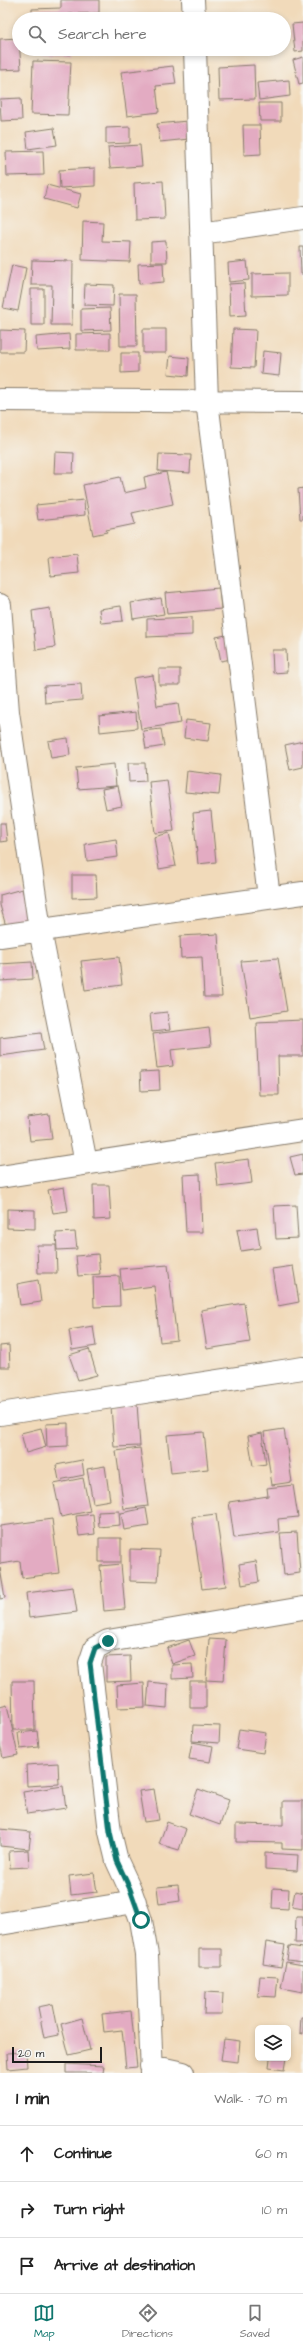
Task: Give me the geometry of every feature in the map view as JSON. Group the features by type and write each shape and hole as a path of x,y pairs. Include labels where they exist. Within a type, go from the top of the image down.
{"street":[{"path":"193,0 194,12"},
{"path":"195,56 207,401 269,897"},
{"path":"201,233 303,218"},
{"path":"0,400 303,402"},
{"path":"0,605 4,713 40,930 86,1164"},
{"path":"0,936 303,893"},
{"path":"0,1177 303,1130"},
{"path":"0,1414 303,1368"},
{"path":"183,2073 151,2069 147,1955 135,1902 117,1861 110,1832 90,1663 95,1648 108,1641 303,1608"},
{"path":"0,1924 135,1902"}],"building":[{"path":"61,0 99,0 99,12 32,12 32,9 61,8"},
{"path":"303,23 303,51 295,52 292,24"},
{"path":"12,38 12,56 20,56 21,69 0,70 0,39"},
{"path":"303,57 303,83 299,84 293,60"},
{"path":"33,61 71,62 68,115 31,114"},
{"path":"254,65 255,99 219,100 218,67"},
{"path":"173,66 176,84 156,86 159,112 127,116 121,72"},
{"path":"289,80 290,96 259,100 257,83"},
{"path":"21,98 22,120 1,121 0,99"},
{"path":"259,103 281,103 281,121 260,121"},
{"path":"187,121 189,139 160,142 157,124"},
{"path":"243,125 260,125 261,154 244,155"},
{"path":"130,127 130,143 106,144 106,128"},
{"path":"54,128 57,145 28,149 26,132"},
{"path":"140,145 142,166 110,168 108,147"},
{"path":"43,151 44,175 7,176 6,152"},
{"path":"95,168 95,186 60,188 59,170"},
{"path":"163,181 165,219 135,220 134,183"},
{"path":"47,185 81,194 77,208 44,199"},
{"path":"83,221 103,222 102,241 131,242 130,262 82,260"},
{"path":"166,241 167,262 151,262 151,242"},
{"path":"300,247 303,247 303,274 301,274"},
{"path":"32,260 73,261 72,325 51,325 52,285 31,285"},
{"path":"247,261 249,280 229,282 228,263"},
{"path":"163,263 164,282 139,284 138,264"},
{"path":"12,265 26,268 18,311 3,308"},
{"path":"288,273 288,295 252,296 252,274"},
{"path":"244,283 246,315 230,316 229,284"},
{"path":"85,284 114,285 113,306 84,305"},
{"path":"31,289 44,289 44,325 31,325"},
{"path":"119,294 136,294 137,346 120,346"},
{"path":"110,308 111,330 81,331 81,309"},
{"path":"143,329 166,329 166,353 143,353"},
{"path":"233,329 256,330 254,368 231,367"},
{"path":"0,330 25,331 24,352 0,352"},
{"path":"110,333 110,350 76,350 76,334"},
{"path":"69,334 70,349 37,351 36,337"},
{"path":"263,351 281,353 279,376 261,374"},
{"path":"121,353 138,353 138,372 121,373"},
{"path":"170,356 189,358 188,376 168,374"},
{"path":"55,452 74,453 73,473 54,473"},
{"path":"159,454 191,455 190,473 158,471"},
{"path":"166,472 173,504 132,513 135,524 106,530 107,532 93,535 83,485 120,477 124,493 146,488 144,477"},
{"path":"303,488 303,519 300,519 298,489"},
{"path":"84,500 85,515 38,520 36,505"},
{"path":"77,554 79,573 51,576 49,557"},
{"path":"219,588 221,609 167,614 165,593"},
{"path":"161,598 164,614 133,619 131,603"},
{"path":"121,606 123,621 101,623 99,609"},
{"path":"50,608 55,647 36,650 32,611"},
{"path":"192,617 192,635 147,637 147,619"},
{"path":"236,633 241,657 221,661 216,637"},
{"path":"272,650 286,650 287,672 273,673"},
{"path":"159,669 180,669 180,685 159,685"},
{"path":"153,675 157,706 178,703 181,723 141,729 133,678"},
{"path":"81,684 82,700 45,703 44,686"},
{"path":"136,712 137,728 100,732 99,716"},
{"path":"186,720 211,723 208,741 184,738"},
{"path":"161,729 164,746 146,749 143,731"},
{"path":"68,738 70,755 51,758 48,741"},
{"path":"303,741 303,767 290,770 285,745"},
{"path":"128,763 145,763 146,781 129,782"},
{"path":"114,764 116,786 78,789 76,768"},
{"path":"187,771 221,775 219,795 185,792"},
{"path":"167,780 174,831 155,833 149,782"},
{"path":"118,786 122,806 106,809 102,789"},
{"path":"211,811 216,862 198,864 193,813"},
{"path":"0,823 5,823 7,841 0,842"},
{"path":"169,833 176,866 159,869 154,837"},
{"path":"116,839 118,857 87,861 85,844"},
{"path":"72,875 96,875 97,897 72,898"},
{"path":"22,889 32,923 7,930 0,905 0,895"},
{"path":"218,934 222,997 204,997 202,957 181,958 180,936"},
{"path":"119,957 122,985 85,990 81,961"},
{"path":"278,958 287,1011 250,1017 241,961"},
{"path":"32,962 33,979 0,981 0,964"},
{"path":"167,1012 170,1030 152,1032 150,1014"},
{"path":"303,1020 303,1056 278,1056 279,1095 259,1095 256,1022"},
{"path":"209,1027 211,1046 171,1050 173,1066 157,1068 153,1034"},
{"path":"41,1033 44,1050 0,1056 0,1038"},
{"path":"159,1071 160,1090 141,1091 140,1072"},
{"path":"49,1114 52,1139 30,1141 27,1117"},
{"path":"303,1154 303,1174 295,1175 290,1157"},
{"path":"249,1159 252,1183 218,1187 215,1163"},
{"path":"200,1174 202,1232 186,1232 183,1175"},
{"path":"93,1185 109,1185 111,1219 94,1220"},
{"path":"64,1187 68,1211 53,1213 48,1190"},
{"path":"296,1205 298,1238 276,1239 274,1206"},
{"path":"7,1209 35,1210 35,1229 7,1228"},
{"path":"257,1227 260,1248 241,1251 237,1230"},
{"path":"75,1232 77,1249 57,1250 56,1233"},
{"path":"37,1245 56,1245 57,1273 38,1273"},
{"path":"98,1254 100,1274 78,1276 76,1256"},
{"path":"168,1265 177,1340 160,1342 154,1286 122,1290 120,1269"},
{"path":"293,1266 299,1302 278,1306 272,1269"},
{"path":"119,1276 120,1306 94,1307 93,1277"},
{"path":"38,1280 41,1302 20,1305 17,1284"},
{"path":"244,1303 250,1342 207,1349 201,1310"},
{"path":"93,1326 96,1346 72,1350 69,1330"},
{"path":"9,1345 10,1367 0,1367 0,1346"},
{"path":"89,1349 97,1375 78,1380 69,1355"},
{"path":"137,1404 140,1446 114,1447 111,1406"},
{"path":"68,1423 68,1446 47,1447 46,1424"},
{"path":"41,1428 46,1447 26,1453 21,1433"},
{"path":"284,1429 292,1482 272,1485 264,1432"},
{"path":"204,1432 208,1469 171,1473 167,1435"},
{"path":"262,1433 266,1464 253,1466 248,1436"},
{"path":"140,1448 148,1506 124,1509 116,1451"},
{"path":"82,1460 84,1475 59,1480 56,1465"},
{"path":"105,1466 110,1500 93,1503 87,1469"},
{"path":"83,1478 90,1511 61,1517 54,1484"},
{"path":"293,1485 298,1517 278,1519 279,1532 234,1538 229,1502 268,1496 267,1488"},
{"path":"146,1508 149,1526 124,1530 121,1513"},
{"path":"119,1511 120,1525 99,1527 98,1512"},
{"path":"93,1514 95,1534 79,1536 76,1516"},
{"path":"216,1514 226,1586 202,1589 192,1517"},
{"path":"52,1519 59,1573 22,1578 20,1561 0,1564 0,1526"},
{"path":"297,1532 300,1573 284,1575 280,1533"},
{"path":"99,1538 121,1538 121,1562 99,1562"},
{"path":"130,1549 160,1550 158,1582 130,1581"},
{"path":"256,1561 259,1582 242,1585 239,1564"},
{"path":"121,1564 125,1609 104,1611 100,1566"},
{"path":"0,1568 5,1598 0,1599"},
{"path":"73,1587 77,1612 29,1618 26,1593"},
{"path":"209,1639 226,1640 223,1681 206,1680"},
{"path":"189,1640 195,1656 172,1664 167,1648"},
{"path":"130,1656 131,1681 106,1682 106,1657"},
{"path":"192,1664 193,1678 172,1679 172,1665"},
{"path":"12,1681 34,1681 35,1730 13,1730"},
{"path":"190,1681 206,1681 206,1708 190,1708"},
{"path":"149,1682 168,1684 167,1708 147,1706"},
{"path":"144,1683 145,1707 118,1708 117,1685"},
{"path":"7,1705 18,1755 3,1758 0,1744 0,1707"},
{"path":"193,1725 220,1726 219,1743 192,1741"},
{"path":"239,1729 266,1733 263,1753 236,1749"},
{"path":"37,1731 39,1747 20,1749 18,1733"},
{"path":"192,1742 213,1746 210,1762 189,1759"},
{"path":"58,1763 59,1784 27,1786 26,1765"},
{"path":"63,1786 66,1808 27,1814 23,1792"},
{"path":"154,1789 159,1820 144,1822 139,1791"},
{"path":"198,1789 229,1800 220,1825 189,1814"},
{"path":"283,1801 303,1801 303,1850 282,1849 282,1843 236,1842 236,1824 283,1825"},
{"path":"167,1822 186,1829 179,1850 159,1844"},
{"path":"0,1829 31,1832 29,1849 0,1846"},
{"path":"28,1850 29,1867 10,1868 9,1851"},
{"path":"265,1853 298,1855 297,1871 265,1869"},
{"path":"94,1873 97,1892 71,1895 69,1876"},
{"path":"178,1885 180,1901 159,1904 157,1887"},
{"path":"273,1888 289,1889 288,1909 272,1908"},
{"path":"295,1891 303,1893 303,1909 292,1907"},
{"path":"296,1917 303,1917 303,1943 295,1943"},
{"path":"266,1942 285,1945 281,1967 263,1964"},
{"path":"289,1946 303,1948 303,1962 287,1960"},
{"path":"199,1949 222,1949 222,1967 199,1967"},
{"path":"286,1962 303,1965 303,1992 281,1988"},
{"path":"260,1976 278,1977 276,1997 258,1996"},
{"path":"205,1992 223,1993 222,2014 204,2014"},
{"path":"53,2004 59,2035 44,2038 38,2007"},
{"path":"131,2011 137,2067 126,2068 122,2030 104,2032 102,2014"},
{"path":"301,2017 303,2017 303,2034 300,2033"},
{"path":"82,2018 90,2050 69,2055 61,2024"},
{"path":"224,2039 240,2041 238,2062 221,2060"},
{"path":"26,2052 27,2067 8,2069 7,2053"},
{"path":"270,2061 286,2061 284,2070 269,2068"},
{"path":"66,2064 104,2066 103,2073 66,2073"}],"route":[{"path":"108,1641 95,1648 90,1663 110,1832 117,1861 130,1889 141,1920"}]}
